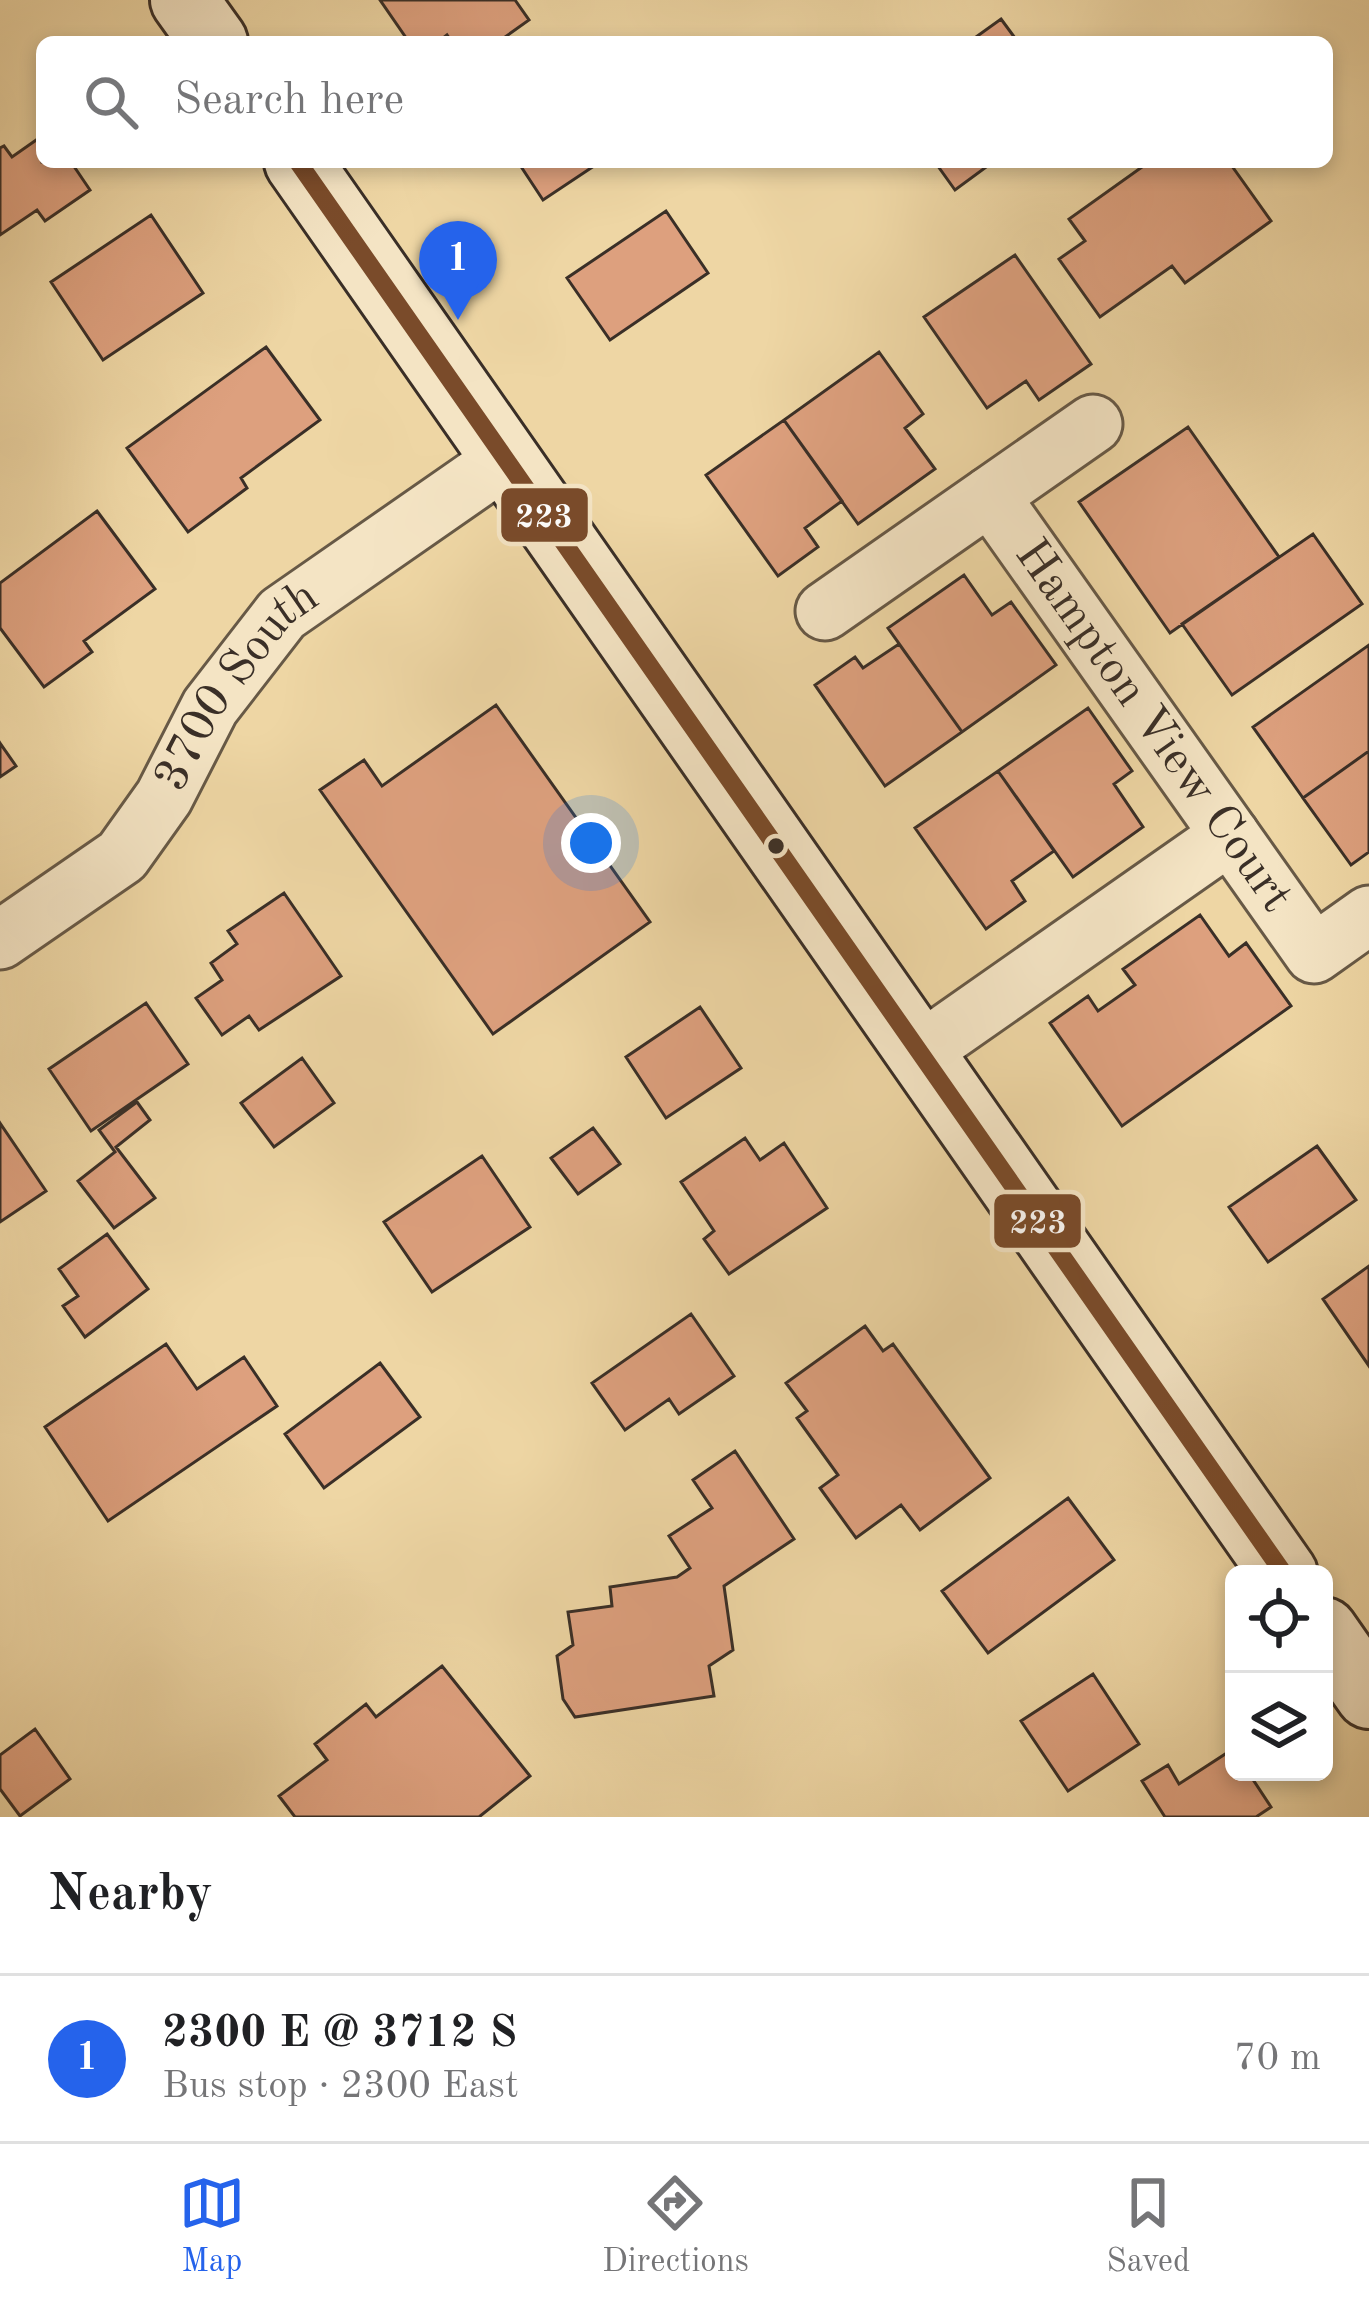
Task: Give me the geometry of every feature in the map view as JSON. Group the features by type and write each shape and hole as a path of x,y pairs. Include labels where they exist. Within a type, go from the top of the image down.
{"main road":[{"path":"184,0 210,36"},
{"path":"302,168 1278,1565"},
{"path":"1333,1644 1369,1695"}],"street":[{"name":"Hampton View Court","path":"825,611 1093,424"},
{"name":"3700 South","path":"0,940 122,856 164,797 210,707 281,614 506,459"},
{"name":"Hampton View Court","path":"990,496 1314,954 1369,915"},
{"path":"920,1052 1230,835"}],"building":[{"path":"380,0 515,0 529,20 506,36 405,36"},
{"path":"1001,19 1014,36 977,36"},
{"path":"36,140 36,168 75,168 90,190 45,221 37,210 0,235 0,148 4,146 12,157"},
{"path":"522,168 591,168 543,200"},
{"path":"939,168 985,168 955,190"},
{"path":"1141,168 1233,168 1271,221 1185,283 1172,266 1100,317 1059,259 1085,241 1069,219"},
{"path":"666,211 708,273 610,340 567,278"},
{"path":"151,215 203,293 103,360 51,282"},
{"path":"1015,255 1091,364 1039,400 1026,381 987,408 924,317"},
{"path":"266,347 320,420 241,478 247,488 188,532 127,448"},
{"path":"879,352 923,414 905,428 935,469 858,524 784,420"},
{"path":"784,420 842,501 805,528 818,547 778,576 706,475"},
{"path":"1188,427 1279,557 1170,633 1079,502"},
{"path":"97,511 155,589 84,641 92,652 44,687 0,628 0,583"},
{"path":"1313,534 1362,604 1232,695 1182,624"},
{"path":"964,575 992,615 1011,602 1056,665 962,732 888,628"},
{"path":"899,644 962,732 885,786 815,685 855,657 863,668"},
{"path":"1369,645 1369,751 1303,798 1253,727"},
{"path":"496,705 650,922 493,1034 320,790 364,760 382,786"},
{"path":"1088,708 1132,771 1114,784 1143,827 1073,877 998,771"},
{"path":"0,743 16,766 0,777"},
{"path":"1369,751 1369,852 1351,865 1303,798"},
{"path":"998,771 1054,851 1012,881 1025,901 986,929 915,828"},
{"path":"284,893 341,976 259,1030 249,1016 222,1035 196,998 222,980 211,963 237,944 228,931"},
{"path":"1200,915 1229,956 1246,943 1291,1006 1122,1126 1050,1023 1088,996 1098,1011 1135,985 1123,969"},
{"path":"146,1003 188,1064 91,1131 49,1069"},
{"path":"700,1007 741,1068 666,1118 626,1057"},
{"path":"302,1058 334,1103 274,1147 241,1103"},
{"path":"137,1102 150,1120 116,1147 155,1198 114,1228 78,1181 115,1152 99,1130"},
{"path":"0,1123 46,1191 0,1222"},
{"path":"593,1128 620,1164 578,1194 551,1158"},
{"path":"745,1138 760,1160 784,1143 827,1208 729,1274 704,1239 714,1231 681,1182"},
{"path":"1317,1146 1356,1200 1268,1262 1229,1207"},
{"path":"482,1156 530,1227 432,1292 384,1222"},
{"path":"107,1234 148,1289 85,1337 63,1306 78,1296 59,1269"},
{"path":"1369,1266 1369,1366 1323,1299"},
{"path":"691,1314 734,1376 679,1414 669,1399 625,1430 592,1383"},
{"path":"865,1326 883,1351 893,1344 990,1478 920,1530 901,1505 856,1538 820,1488 838,1475 797,1418 807,1411 786,1383"},
{"path":"166,1344 197,1389 244,1357 277,1406 108,1521 45,1427"},
{"path":"380,1363 420,1417 324,1488 285,1434"},
{"path":"735,1451 794,1539 724,1586 733,1650 709,1666 714,1696 575,1717 563,1699 557,1656 573,1645 568,1612 612,1606 610,1587 677,1577 690,1568 669,1536 712,1508 693,1480"},
{"path":"1068,1498 1114,1560 988,1653 942,1591"},
{"path":"442,1666 530,1776 479,1817 295,1817 279,1796 327,1760 315,1744 366,1704 376,1717"},
{"path":"1093,1674 1139,1744 1068,1791 1021,1721"},
{"path":"35,1729 70,1779 20,1816 0,1789 0,1755"},
{"path":"1225,1754 1225,1781 1254,1781 1271,1807 1256,1817 1165,1817 1142,1781 1168,1765 1179,1784"}],"transit line":[{"name":"223","path":"302,168 1278,1565"}],"place":[{"name":"2300 E @ 3712 S","path":"458,320"}]}
